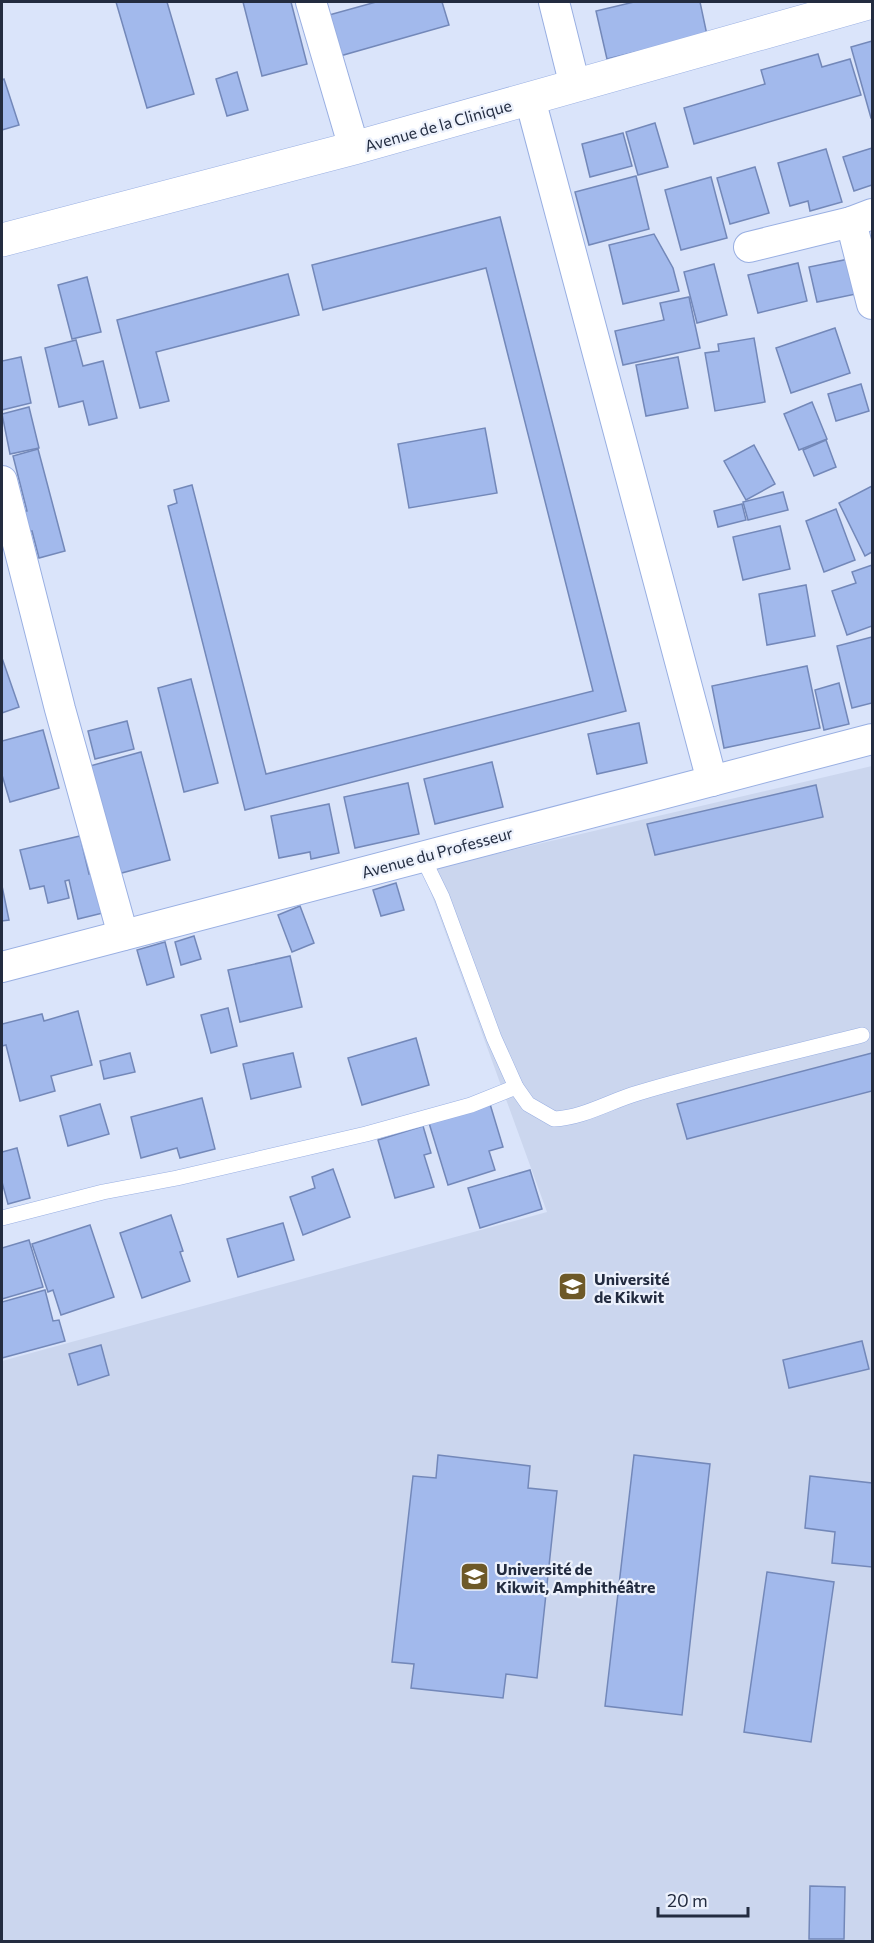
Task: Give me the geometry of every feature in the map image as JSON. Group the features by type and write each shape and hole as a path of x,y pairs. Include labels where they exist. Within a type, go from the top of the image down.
{"street":[{"path":"311,2 354,148"},
{"path":"554,2 575,86"},
{"name":"Avenue de la Clinique","path":"2,240 354,148 873,2"},
{"path":"530,99 712,781"},
{"path":"749,248 862,218 873,304"},
{"path":"2,481 60,709 123,935"},
{"name":"Avenue du Professeur","path":"2,966 873,739"}],"lane":[{"path":"422,856 442,897 494,1038 516,1087 528,1104 554,1119 564,1119 636,1094 862,1035"},
{"path":"2,1218 103,1192 177,1178 366,1134 471,1104 516,1087"}],"shaded area":[{"name":"Université de Kikwit","path":"872,766 872,1941 2,1942 2,1361 547,1212 423,871"}],"building":[{"path":"116,2 167,2 194,94 147,108"},
{"path":"243,2 291,2 307,64 262,76"},
{"path":"376,2 442,2 449,25 340,56 329,15"},
{"path":"634,2 700,2 707,35 607,59 596,11"},
{"path":"872,41 872,118 871,118 851,47"},
{"path":"818,54 822,67 850,59 861,95 694,144 684,108 765,84 761,70"},
{"path":"237,72 248,110 227,116 216,79"},
{"path":"4,79 19,125 2,130 2,80"},
{"path":"655,123 668,167 638,175 626,132"},
{"path":"623,133 632,166 590,177 582,144"},
{"path":"872,148 872,185 854,191 843,157"},
{"path":"826,149 842,202 810,211 808,201 790,206 778,163"},
{"path":"755,167 769,213 730,224 717,178"},
{"path":"636,176 649,229 589,245 575,192"},
{"path":"711,177 727,238 681,250 665,190"},
{"path":"500,217 626,711 245,810 168,506 177,503 174,490 192,485 266,774 593,691 486,268 323,310 312,265"},
{"path":"654,234 673,268 679,291 623,304 609,245"},
{"path":"849,259 856,294 817,302 809,267"},
{"path":"798,263 807,301 758,313 748,275"},
{"path":"714,264 727,315 697,323 684,272"},
{"path":"288,274 299,315 156,352 169,401 140,408 117,320"},
{"path":"87,277 101,332 72,339 58,285"},
{"path":"689,297 700,348 623,365 615,331 664,320 660,303"},
{"path":"835,328 850,373 791,393 776,348"},
{"path":"754,338 765,402 715,411 705,353 719,351 718,344"},
{"path":"76,340 83,366 103,361 117,418 89,425 83,401 59,407 45,348"},
{"path":"21,357 31,403 2,410 2,361"},
{"path":"678,357 688,408 646,416 636,365"},
{"path":"861,384 869,411 836,421 828,394"},
{"path":"812,402 827,439 799,450 784,414"},
{"path":"29,407 39,448 10,454 2,414"},
{"path":"485,428 497,493 409,508 398,444"},
{"path":"826,440 836,467 814,476 803,450"},
{"path":"754,445 775,484 746,500 724,461"},
{"path":"38,449 65,551 39,558 32,531 26,533 20,513 27,511 13,456"},
{"path":"872,486 872,552 865,556 839,503"},
{"path":"783,492 788,510 748,520 743,502"},
{"path":"742,504 746,520 718,527 714,511"},
{"path":"836,509 855,560 824,572 806,521"},
{"path":"780,526 790,569 743,580 733,537"},
{"path":"872,565 872,626 847,635 832,591 856,583 852,572"},
{"path":"806,585 815,636 767,645 759,594"},
{"path":"872,637 872,703 852,708 837,646"},
{"path":"2,658 19,707 2,713"},
{"path":"807,666 820,728 724,748 712,686"},
{"path":"191,679 218,783 184,792 158,688"},
{"path":"839,683 849,724 824,730 815,690"},
{"path":"127,721 134,749 95,759 88,731"},
{"path":"639,723 647,763 597,774 588,734"},
{"path":"43,730 59,788 10,802 2,775 2,741"},
{"path":"141,752 170,860 118,874 90,766"},
{"path":"492,762 503,807 435,824 424,779"},
{"path":"408,783 419,834 355,848 344,797"},
{"path":"816,785 823,817 655,855 647,824"},
{"path":"329,804 339,853 311,859 310,852 279,858 271,816"},
{"path":"80,836 89,874 98,872 107,912 78,919 69,880 65,881 69,898 48,903 44,886 30,889 20,850"},
{"path":"396,883 404,910 381,916 373,890"},
{"path":"2,886 9,920 2,921"},
{"path":"300,906 314,943 292,952 278,915"},
{"path":"194,936 201,959 181,965 175,942"},
{"path":"165,942 174,977 147,985 137,950"},
{"path":"290,956 302,1007 240,1022 228,970"},
{"path":"228,1008 237,1046 211,1053 201,1015"},
{"path":"78,1011 92,1065 51,1076 55,1091 20,1101 6,1045 2,1046 2,1024 42,1014 44,1021"},
{"path":"416,1038 429,1085 362,1105 348,1058"},
{"path":"130,1053 135,1072 104,1079 100,1061"},
{"path":"293,1053 301,1087 251,1099 243,1064"},
{"path":"872,1053 872,1091 687,1139 677,1104"},
{"path":"202,1098 215,1149 180,1158 177,1148 141,1158 131,1117"},
{"path":"100,1104 109,1134 68,1146 60,1116"},
{"path":"490,1104 503,1147 489,1151 495,1170 448,1185 429,1123"},
{"path":"423,1126 431,1153 424,1155 434,1187 395,1198 378,1140"},
{"path":"17,1148 30,1198 8,1204 2,1182 2,1152"},
{"path":"333,1169 350,1217 303,1235 290,1197 315,1188 312,1177"},
{"path":"530,1170 542,1209 480,1228 468,1188"},
{"path":"171,1215 190,1281 142,1298 120,1233"},
{"path":"283,1223 294,1260 238,1277 227,1239"},
{"path":"90,1225 114,1297 61,1315 53,1290 48,1292 32,1244"},
{"path":"29,1240 43,1287 2,1299 2,1248"},
{"path":"45,1290 53,1321 59,1320 65,1341 2,1358 2,1302"},
{"path":"862,1341 869,1369 789,1388 783,1360"},
{"path":"101,1345 109,1375 78,1385 69,1354"},
{"name":"Université de Kikwit, Amphithéâtre","path":"438,1455 530,1466 528,1488 557,1491 537,1678 506,1674 503,1698 411,1688 414,1664 392,1662 413,1476 436,1478"},
{"path":"634,1455 710,1464 682,1715 605,1706"},
{"path":"810,1476 872,1483 872,1567 832,1563 835,1532 805,1528"},
{"path":"767,1572 834,1582 811,1742 744,1732"},
{"path":"810,1886 845,1887 844,1939 809,1939"}],"place":[{"name":"Université de Kikwit","path":"573,1287"},
{"name":"Université de Kikwit, Amphithéâtre","path":"475,1577"}]}
